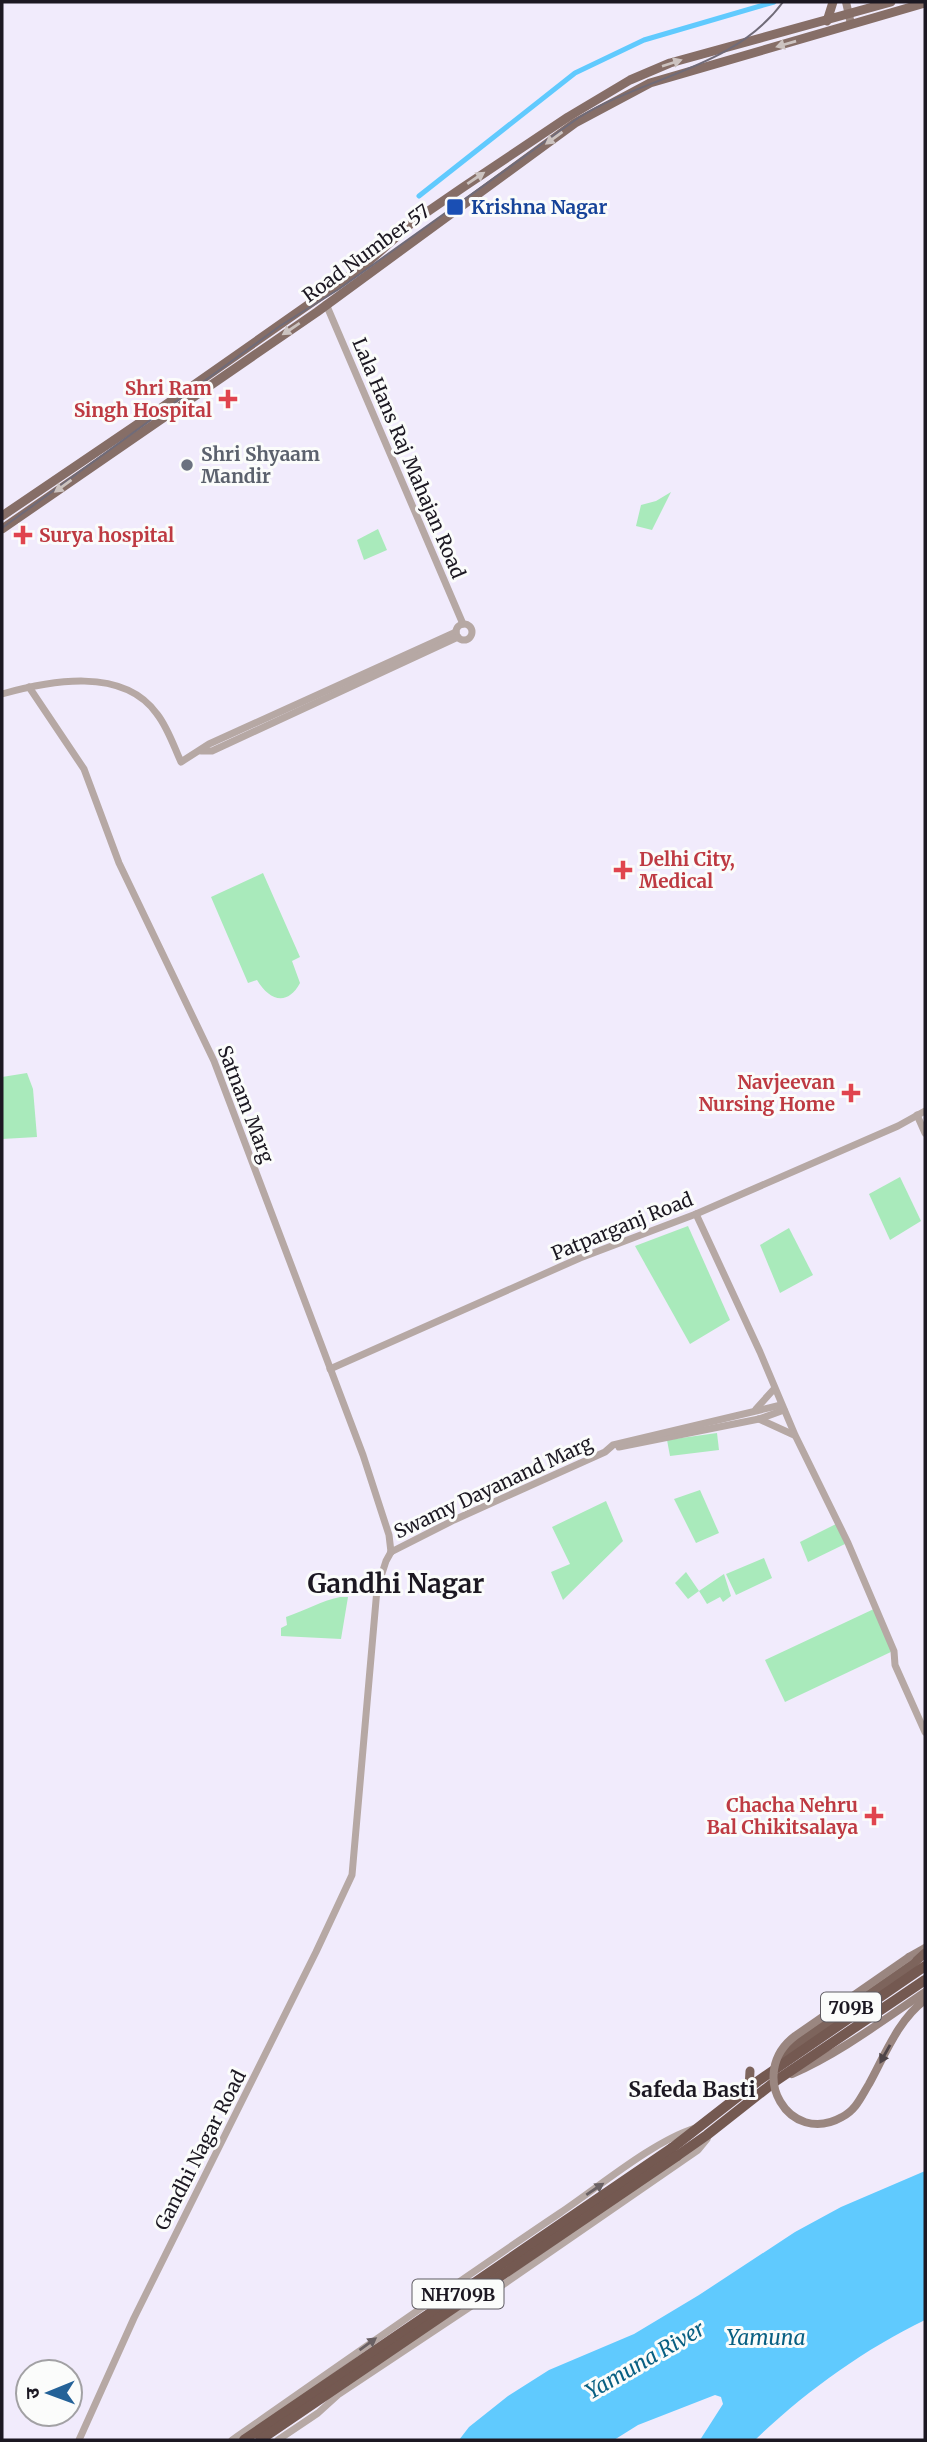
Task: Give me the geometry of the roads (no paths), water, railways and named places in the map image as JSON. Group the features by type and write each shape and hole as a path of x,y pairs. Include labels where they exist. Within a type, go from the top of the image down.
{"highway":[{"name":"709B","path":"782,2065 788,2052 797,2044 913,1964 925,1950"},
{"name":"NH709B","path":"260,2440 674,2152 701,2126 750,2088 925,1966"},
{"name":"NH709B","path":"244,2440 674,2152 717,2128 777,2080 925,1980"},
{"path":"750,2071 750,2088"}],"main road":[{"path":"827,21 833,2"},
{"path":"846,2 855,15"},
{"path":"855,15 891,2"},
{"path":"855,15 925,3"},
{"name":"Road Number 57","path":"2,516 365,265 414,221 568,117 630,80 670,63 855,15"},
{"name":"Road Number 57","path":"2,529 326,304 575,123 650,83 855,15"},
{"path":"924,1996 903,2022 858,2102 850,2111 835,2121 817,2123 799,2119 784,2109 776,2094 774,2073 778,2057 787,2043 909,1957 925,1950"},
{"path":"777,2080 814,2064 924,1996"}],"street":[{"name":"Lala Hans Raj Mahajan Road","path":"326,304 463,624"},
{"path":"463,624 470,627 470,636 464,640 457,634 458,626 463,624"},
{"path":"2,694 68,680 89,680 118,688 138,697 154,710 181,762 209,744 457,634"},
{"name":"Satnam Marg","path":"29,687 84,769 119,863 214,1061 366,1467 389,1535 391,1552"},
{"path":"921,1113 925,1133"},
{"name":"Patparganj Road","path":"330,1369 580,1258 696,1214 898,1126 921,1113"},
{"path":"696,1214 760,1352 782,1408 848,1543 894,1651 895,1665 925,1732"},
{"path":"755,1410 774,1389"},
{"name":"Swamy Dayanand Marg","path":"391,1552 613,1445 755,1410 782,1408"},
{"name":"Swamy Dayanand Marg","path":"608,1449 759,1419 782,1408"},
{"path":"759,1419 795,1435"},
{"name":"Gandhi Nagar Road","path":"79,2440 134,2318 352,1875 377,1589 391,1552"},
{"path":"232,2440 668,2139 701,2126"},
{"path":"278,2440 318,2413 339,2393 698,2150 717,2128"},
{"path":"474,2271 489,2294"},
{"path":"303,2390 318,2413"}],"water":[{"name":"Yamuna","path":"925,2171 925,2320 836,2373 794,2405 755,2440 700,2440 723,2404 721,2397 715,2395 638,2425 614,2440 459,2440 469,2427 508,2396 549,2370 634,2334 795,2232 841,2207"}],"waterway":[{"path":"419,196 575,73 644,40 774,2"}],"railway":[{"path":"2,528 280,326 339,289 578,118 604,104 714,57 763,24 783,2"}],"place":[{"name":"Krishna Nagar","path":"455,207"},
{"name":"Shri Ram Singh Hospital","path":"228,399"},
{"name":"Shri Shyaam Mandir","path":"187,465"},
{"name":"Surya hospital","path":"23,535"},
{"name":"Delhi City, Medical","path":"623,870"},
{"name":"Navjeevan Nursing Home","path":"851,1093"},
{"name":"Chacha Nehru Bal Chikitsalaya","path":"874,1816"}],"district":[{"name":"Gandhi Nagar","path":"396,1583"},
{"name":"Safeda Basti","path":"692,2089"}],"water label":[{"name":"Yamuna River","path":"645,2360"}]}
